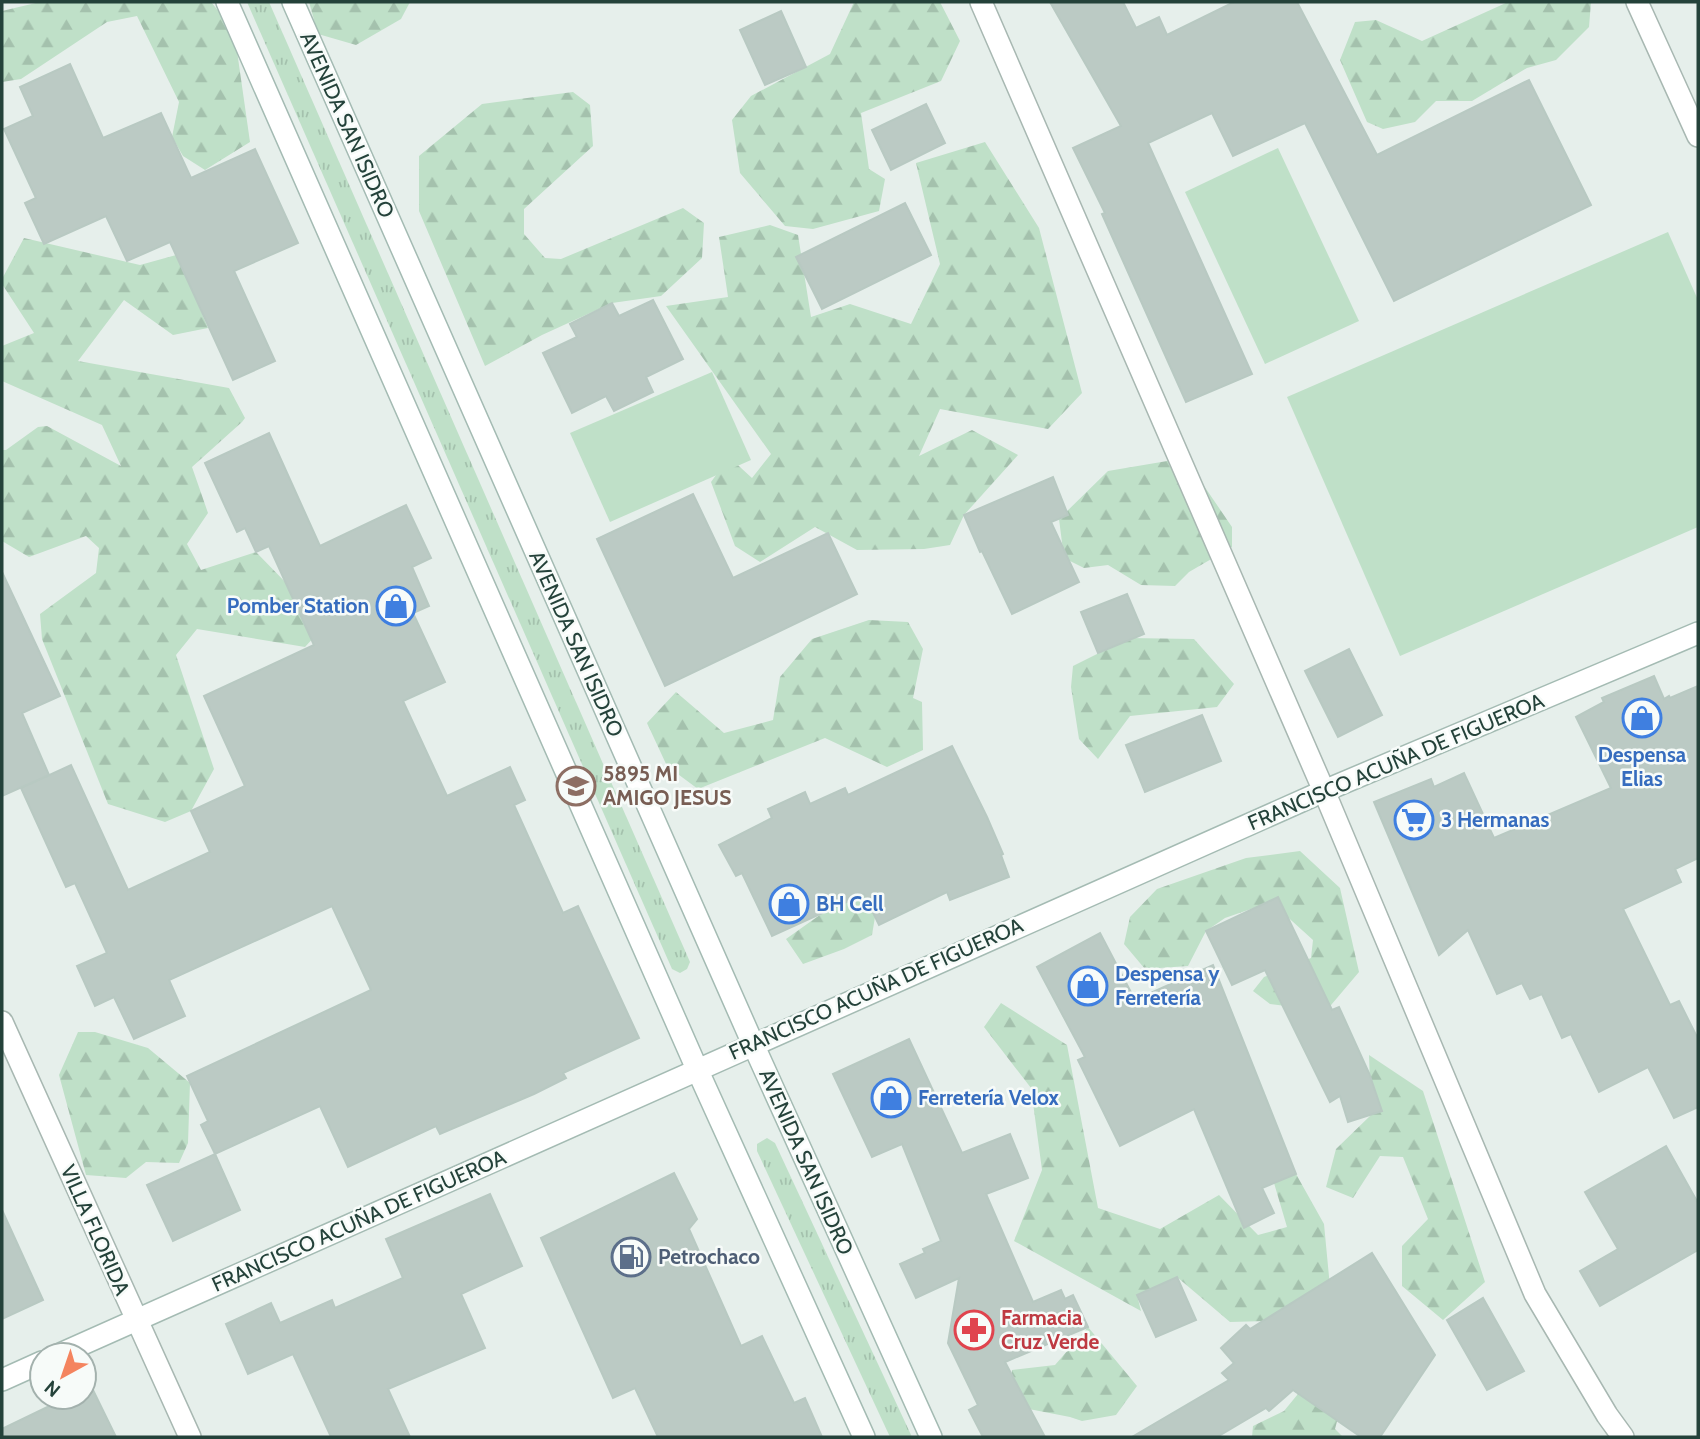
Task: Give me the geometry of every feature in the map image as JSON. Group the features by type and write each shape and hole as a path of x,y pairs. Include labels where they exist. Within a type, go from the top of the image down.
{"street":[{"path":"227,2 697,1069 864,1437"},
{"name":"AVENIDA SAN ISIDRO","path":"293,2 753,1044 932,1437"},
{"path":"981,2 1324,791 1535,1294 1623,1437"},
{"path":"1637,2 1698,136"},
{"name":"FRANCISCO ACUÑA DE FIGUEROA","path":"89,1341 1324,791 1698,633"},
{"name":"VILLA FLORIDA","path":"2,1022 190,1437"},
{"path":"2,1381 28,1369"}],"green space":[{"path":"40,2 211,2 234,30 250,142 205,170 183,156 172,137 179,102 137,16 107,22 21,79 2,82 2,11"},
{"path":"247,2 269,2 690,962 687,969 680,973 672,969"},
{"path":"309,2 410,2 401,19 356,45 318,34"},
{"path":"854,2 940,2 960,41 941,81 861,113 869,169 885,179 879,211 813,229 785,226 740,173 732,120 751,96 830,54"},
{"path":"1508,2 1591,2 1589,27 1556,60 1527,68 1472,101 1436,101 1415,122 1383,129 1367,122 1340,60 1355,22 1376,20 1422,41"},
{"path":"573,92 590,105 593,146 524,209 524,234 545,258 561,259 683,208 704,223 702,258 661,296 612,303 542,335 485,366 419,211 419,156 482,104"},
{"path":"985,142 1039,228 1082,393 1048,429 940,409 919,456 972,430 1018,455 964,515 950,545 924,549 857,550 815,527 760,562 735,546 711,482 729,457 752,478 771,454 666,306 728,297 719,237 770,225 798,235 811,317 850,304 911,324 940,264 916,163"},
{"path":"1278,148 1359,321 1265,364 1185,192"},
{"path":"1668,232 1698,300 1698,527 1400,656 1287,397"},
{"path":"24,238 140,265 187,252 201,268 196,299 208,328 173,335 124,300 78,361 229,388 245,418 192,467 208,513 187,544 201,570 256,552 326,624 305,647 197,629 176,655 214,769 191,811 165,822 108,804 42,639 40,614 96,573 99,548 86,536 29,557 2,541 2,450 6,450 38,427 47,426 121,466 102,425 2,381 2,346 34,333 2,284 2,279"},
{"path":"712,372 751,460 610,522 570,433"},
{"path":"1185,458 1232,527 1232,547 1189,572 1175,586 1141,585 1108,565 1084,568 1064,558 1059,519 1108,471"},
{"path":"869,620 908,622 923,649 913,698 922,702 923,750 887,767 825,738 698,789 667,766 647,723 676,692 724,733 773,720 780,677 812,639"},
{"path":"1129,638 1194,639 1234,684 1217,707 1130,716 1098,759 1079,739 1071,687 1073,666"},
{"path":"1300,851 1340,888 1359,972 1326,1011 1270,1004 1253,991 1264,977 1311,958 1313,940 1271,902 1225,918 1206,931 1188,966 1145,969 1124,944 1130,917 1157,889 1246,858"},
{"path":"808,853 877,905 872,935 803,964 786,939 824,912"},
{"path":"1001,1003 1067,1045 1098,1208 1160,1229 1219,1195 1258,1235 1287,1227 1274,1183 1296,1174 1324,1224 1330,1287 1266,1321 1230,1322 1177,1277 1137,1295 1141,1311 1014,1241 1042,1170 1031,1088 984,1027"},
{"path":"78,1032 95,1032 148,1048 190,1083 188,1143 179,1163 146,1162 126,1178 86,1175 59,1075"},
{"path":"1369,1055 1423,1091 1485,1282 1443,1320 1402,1286 1402,1246 1428,1219 1403,1157 1380,1156 1353,1198 1326,1187 1336,1149 1371,1115"},
{"path":"767,1138 775,1143 912,1437 890,1437 757,1151 757,1144"},
{"path":"1088,1327 1137,1386 1116,1415 1082,1421 1009,1405 1012,1370 1055,1365"},
{"path":"1325,1361 1346,1387 1335,1429 1343,1437 1252,1437 1253,1426 1284,1411"}],"building":[{"path":"1050,2 1123,2 1136,28 1159,17 1167,35 1234,2 1297,2 1377,155 1529,80 1591,205 1394,301 1305,123 1233,156 1212,113 1148,143 1252,374 1186,402 1102,214 1105,213 1073,148 1121,126"},
{"path":"781,11 806,67 765,85 740,30"},
{"path":"70,64 103,138 161,113 191,178 255,149 298,243 234,271 275,361 233,380 170,242 127,261 106,216 44,244 25,203 36,198 4,129 33,116 20,87"},
{"path":"926,104 945,143 891,170 872,130"},
{"path":"905,203 931,255 822,309 796,257"},
{"path":"653,300 683,359 646,377 653,392 614,411 606,396 572,413 543,353 577,337 570,324 612,303 619,316"},
{"path":"269,433 320,546 406,505 431,558 412,567 429,606 413,613 445,682 403,701 447,796 510,767 525,800 514,805 563,913 578,906 639,1038 563,1073 566,1078 534,1094 440,1134 436,1126 348,1167 320,1106 215,1154 201,1125 208,1121 187,1076 371,990 332,906 169,980 185,1016 134,1039 114,997 95,1006 77,966 107,953 75,883 66,887 21,788 71,765 128,890 210,852 191,811 245,786 204,696 314,645 269,546 256,552 245,528 237,532 205,463"},
{"path":"1053,477 1068,515 1051,522 1079,582 1012,614 964,515"},
{"path":"693,494 733,578 828,533 857,594 665,686 597,539"},
{"path":"2,572 60,696 22,713 49,775 2,796"},
{"path":"1127,594 1144,634 1098,653 1081,612"},
{"path":"1349,649 1382,715 1338,737 1305,671"},
{"path":"1654,676 1664,699 1698,686 1698,858 1675,869 1681,882 1623,909 1670,1005 1679,1001 1698,1039 1698,1107 1674,1118 1648,1067 1599,1092 1571,1034 1562,1038 1542,994 1530,999 1522,983 1497,994 1468,930 1439,955 1374,802 1431,779 1434,787 1464,773 1494,838 1611,788 1576,717 1604,702 1602,698"},
{"path":"1202,715 1221,761 1145,792 1126,745"},
{"path":"952,746 987,817 1003,854 1001,855 1009,877 950,900 947,892 879,925 864,894 772,936 742,873 736,876 719,845 772,818 768,809 805,792 810,804 845,788 848,795"},
{"path":"1278,897 1332,1010 1339,1007 1369,1073 1382,1111 1348,1122 1340,1096 1330,1102 1265,970 1232,985 1206,931"},
{"path":"1100,933 1135,1000 1213,965 1296,1174 1262,1188 1274,1213 1244,1228 1194,1109 1120,1146 1078,1060 1085,1057 1037,967"},
{"path":"909,1039 962,1153 1010,1134 1028,1178 986,1194 1033,1302 1061,1290 1065,1299 1073,1295 1088,1327 1005,1362 1045,1437 983,1437 969,1410 978,1405 948,1343 959,1278 916,1298 900,1264 925,1253 923,1249 941,1241 902,1144 872,1157 833,1074"},
{"path":"1666,1146 1698,1203 1698,1250 1600,1306 1580,1271 1618,1249 1585,1192"},
{"path":"215,1154 240,1210 173,1241 147,1185"},
{"path":"674,1173 697,1219 689,1229 741,1346 762,1336 794,1403 805,1398 822,1437 658,1437 635,1388 613,1398 541,1238"},
{"path":"490,1194 522,1266 461,1294 485,1348 388,1389 410,1437 331,1437 293,1354 248,1374 226,1324 271,1303 280,1323 332,1300 335,1308 403,1278 386,1239"},
{"path":"2,1210 43,1300 2,1319"},
{"path":"1372,1253 1435,1355 1380,1437 1361,1437 1293,1390 1269,1411 1266,1408 1217,1437 1132,1437 1229,1380 1222,1373 1234,1363 1221,1348 1246,1325 1250,1329"},
{"path":"1177,1277 1196,1320 1156,1337 1137,1295"},
{"path":"1483,1298 1524,1371 1487,1390 1447,1320"},
{"path":"98,1400 116,1437 2,1437 2,1429 39,1411 98,1411"}],"place":[{"name":"Pomber Station","path":"396,606"},
{"name":"Despensa Elias","path":"1642,718"},
{"name":"5895 MI AMIGO JESUS","path":"576,786"},
{"name":"3 Hermanas","path":"1414,820"},
{"name":"BH Cell","path":"789,904"},
{"name":"Despensa y Ferretería","path":"1088,986"},
{"name":"Ferretería Velox","path":"891,1098"},
{"name":"Petrochaco","path":"631,1257"},
{"name":"Farmacia Cruz Verde","path":"974,1330"}]}
